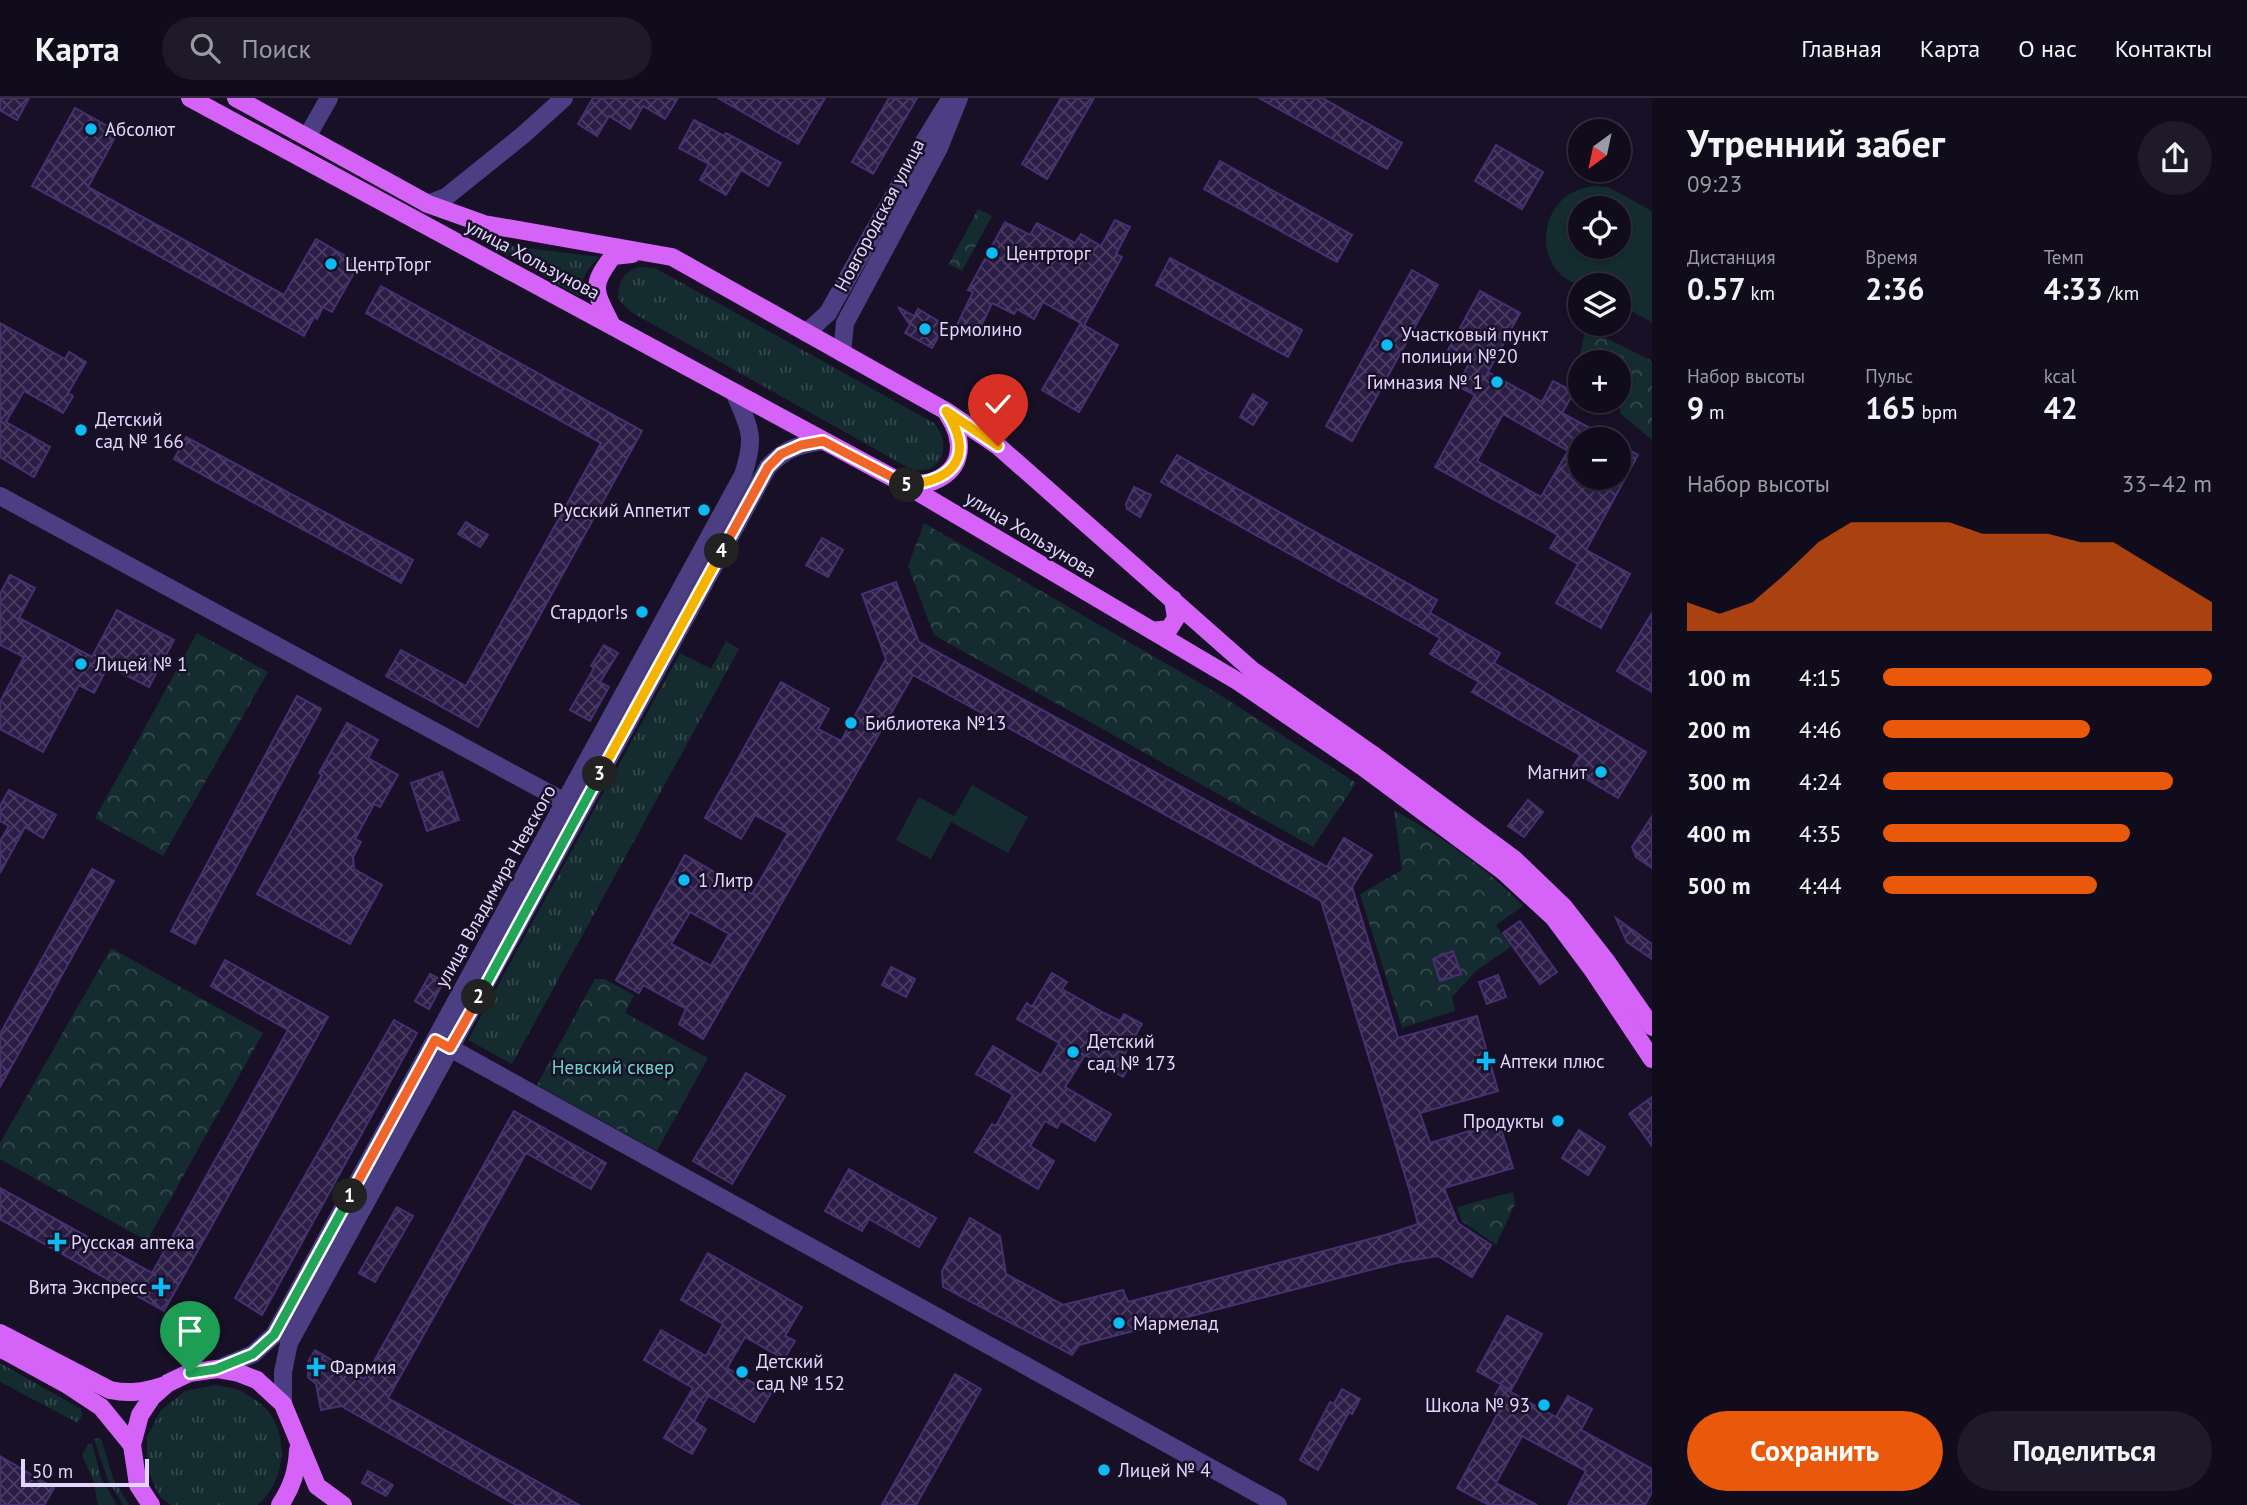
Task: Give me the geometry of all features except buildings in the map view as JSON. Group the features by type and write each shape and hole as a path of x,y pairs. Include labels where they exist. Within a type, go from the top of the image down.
{"main road":[{"name":"улица Хользунова","path":"190,98 906,485 1239,682 1363,766 1503,871 1554,918 1592,969 1646,1027"},
{"name":"улица Хользунова","path":"236,98 428,204 484,224 672,257 946,411 998,446 1252,670 1514,859 1564,907 1607,962 1646,1027 1652,1059"},
{"path":"611,324 596,294 599,274 613,256 642,252"},
{"path":"906,485 935,480 954,464 960,443 957,427 946,411"},
{"path":"1153,631 1170,629 1176,618 1173,599"},
{"path":"0,1333 110,1390 144,1392 190,1373 216,1369 257,1380 283,1404 317,1486 343,1505"},
{"path":"0,1348 66,1384 100,1407 132,1445"},
{"path":"151,1505 138,1485 132,1445 141,1415 152,1397 168,1383"},
{"path":"280,1505 290,1490 297,1470 299,1444"}],"street":[{"path":"307,136 329,98"},
{"path":"428,204 446,197 564,98"},
{"name":"Новгородская улица","path":"806,333 828,313 951,98"},
{"name":"Новгородская улица","path":"842,353 845,323 939,148 959,98"},
{"name":"улица Владимира Невского","path":"283,1404 282,1371 289,1343 565,802 743,475 751,450 748,425 734,392"},
{"name":"улица Владимира Невского","path":"216,1369 253,1354 274,1335 443,1044 768,467 781,454 801,445 823,441"},
{"path":"0,496 565,802"},
{"path":"443,1044 1278,1505"},
{"path":"138,1485 143,1505"}],"green space":[{"path":"1594,186 1608,187 1624,196 1568,196 1568,259 1631,259 1631,200 1652,211 1652,322 1631,311 1631,273 1568,273 1568,280 1557,271 1550,260 1546,234 1549,221 1564,198 1578,190"},
{"path":"978,209 992,216 962,271 949,264"},
{"path":"486,243 600,257 585,274 581,297"},
{"path":"640,267 655,268 934,423 943,442 940,459 928,469 907,467 631,312 619,300 620,283 626,275"},
{"path":"1584,336 1602,336 1630,350 1581,350"},
{"path":"1631,350 1652,361 1652,440 1620,413 1631,413"},
{"path":"924,523 1217,693 1356,783 1313,847 934,635 908,566"},
{"path":"197,633 268,672 163,856 95,818"},
{"path":"726,641 739,649 512,1064 468,1040 680,653 711,669"},
{"path":"972,785 1028,817 1008,853 951,822 931,859 896,840 919,797 954,816"},
{"path":"1394,810 1462,853 1494,878 1523,906 1496,925 1511,947 1477,970 1452,997 1455,1011 1402,1028 1360,894 1402,870"},
{"path":"111,948 263,1033 147,1241 0,1159 0,1143"},
{"name":"Невский сквер","path":"595,979 604,979 634,995 625,1013 708,1058 657,1151 537,1085"},
{"path":"1513,1192 1515,1204 1496,1245 1462,1221 1457,1207"},
{"path":"0,1363 81,1409 82,1415 78,1423 0,1382"},
{"path":"215,1385 243,1392 268,1411 279,1435 281,1461 278,1473 266,1496 257,1505 171,1505 159,1496 147,1468 147,1437 161,1410 185,1391"},
{"path":"101,1438 113,1478 129,1505 123,1505 108,1480 94,1439"},
{"path":"92,1443 101,1478 117,1505 98,1505 93,1480 82,1455 88,1444"}],"place":[{"name":"Абсолют","path":"91,129"},
{"name":"Центрторг","path":"992,253"},
{"name":"ЦентрТорг","path":"331,264"},
{"name":"Ермолино","path":"925,329"},
{"name":"Участковый пункт полиции №20","path":"1387,345"},
{"name":"Гимназия № 1","path":"1497,382"},
{"name":"Детский сад № 166","path":"81,430"},
{"name":"Русский Аппетит","path":"704,510"},
{"name":"Стардог!s","path":"642,612"},
{"name":"Лицей № 1","path":"81,664"},
{"name":"Библиотека №13","path":"851,723"},
{"name":"Магнит","path":"1601,772"},
{"name":"1 Литр","path":"684,880"},
{"name":"Детский сад № 173","path":"1073,1052"},
{"name":"Аптеки плюс","path":"1486,1061"},
{"name":"Продукты","path":"1558,1121"},
{"name":"Русская аптека","path":"57,1242"},
{"name":"Вита Экспресс","path":"161,1287"},
{"name":"Мармелад","path":"1119,1323"},
{"name":"Фармия","path":"316,1367"},
{"name":"Детский сад № 152","path":"742,1372"},
{"name":"Школа № 93","path":"1544,1405"},
{"name":"Лицей № 4","path":"1104,1470"}],"route":[{"path":"190,1373 216,1369 253,1354 274,1335 435,1040 450,1048 768,467 781,454 801,445 823,441 906,485 935,480 946,473 959,454 957,427 946,411 998,446"}]}
